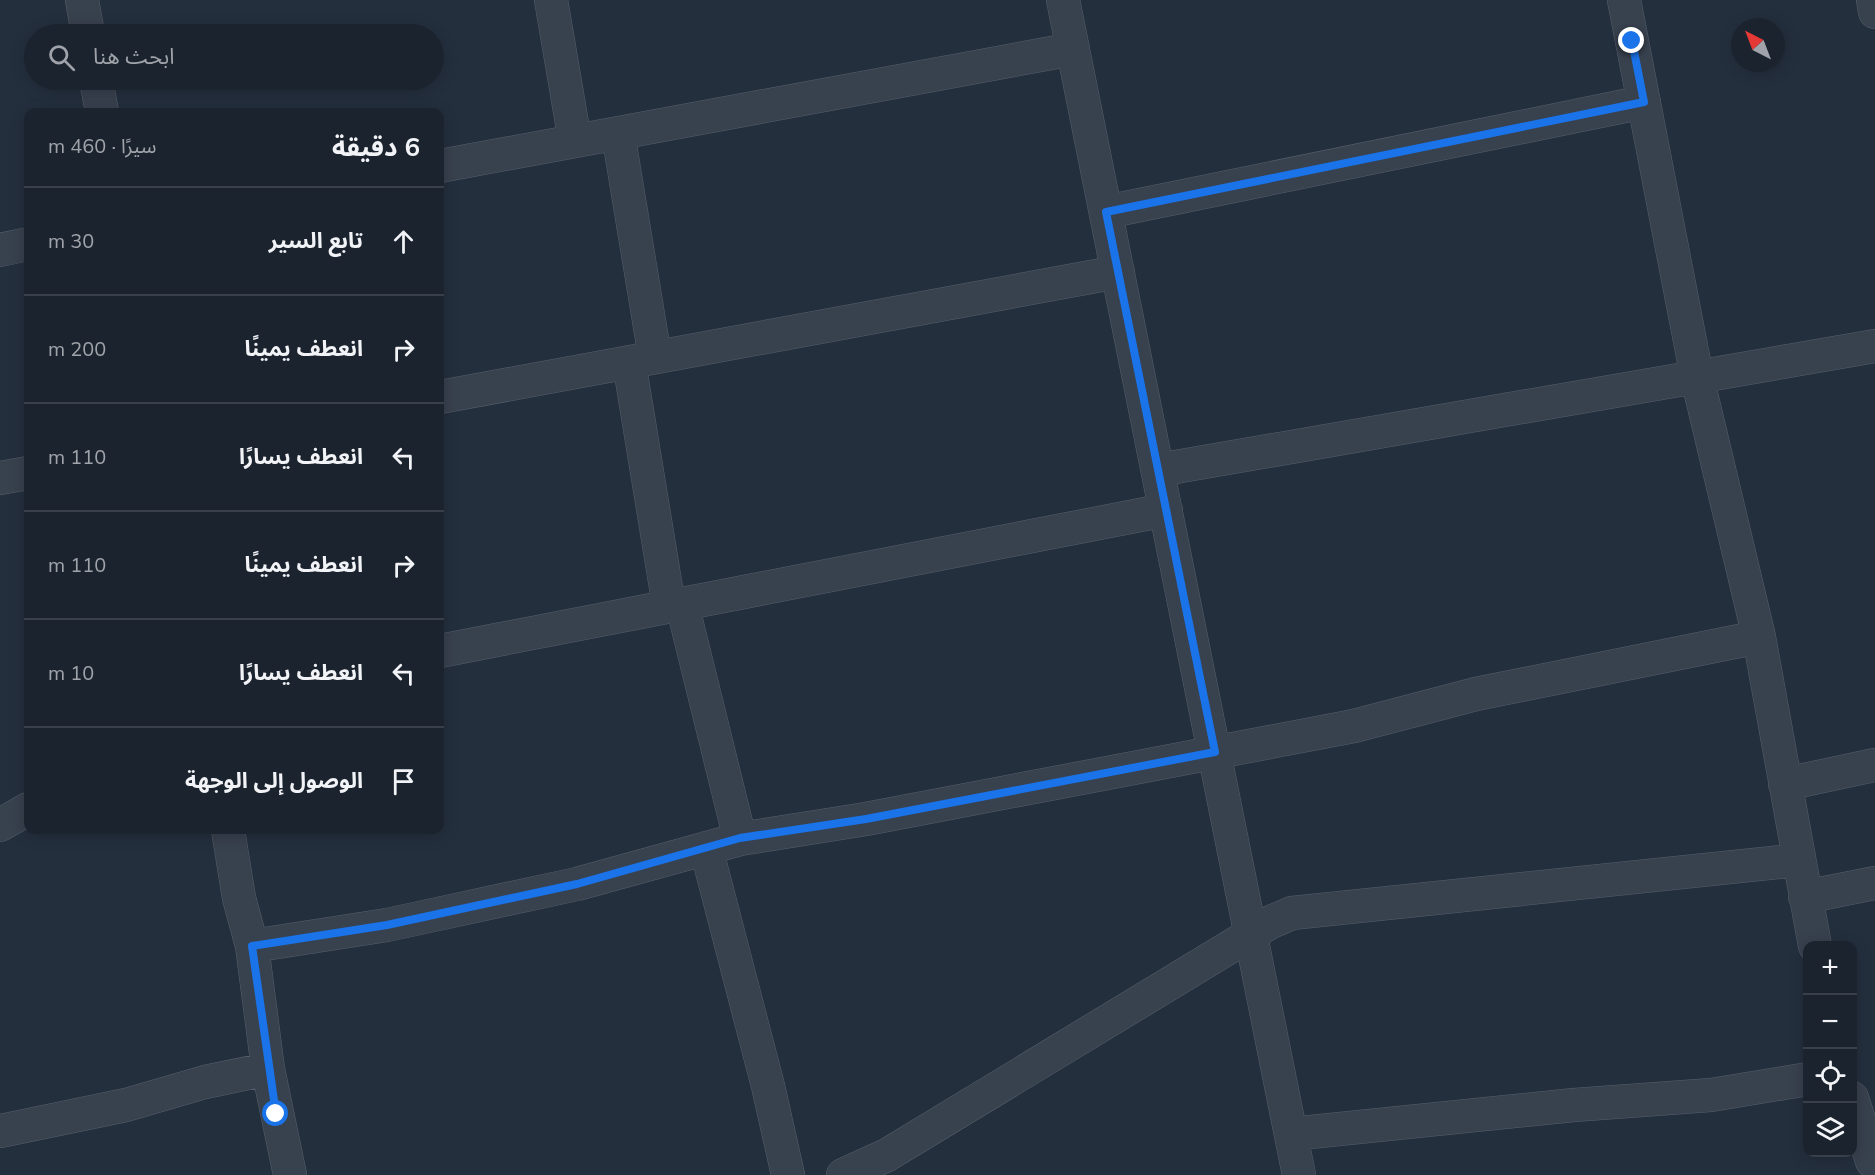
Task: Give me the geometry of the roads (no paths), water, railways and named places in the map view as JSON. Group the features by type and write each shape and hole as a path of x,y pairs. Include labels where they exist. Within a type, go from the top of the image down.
{"street":[{"path":"82,0 86,24"},
{"path":"551,0 575,141"},
{"path":"1064,0 1299,1175"},
{"path":"1624,0 1697,376 1759,637 1814,941"},
{"path":"1873,0 1875,12"},
{"path":"444,165 1073,49"},
{"path":"98,90 101,108"},
{"path":"1106,212 1644,102"},
{"path":"618,133 642,360 676,605 740,838"},
{"path":"0,250 24,245"},
{"path":"444,396 1118,272"},
{"path":"1158,470 1875,346"},
{"path":"0,478 24,474"},
{"path":"444,650 1166,510"},
{"path":"252,946 387,925 577,884 740,838 866,819 1354,726 1476,694 1759,637"},
{"path":"1785,784 1875,765"},
{"path":"0,825 24,811"},
{"path":"229,834 239,898 252,946 268,1069 290,1175"},
{"path":"706,848 768,1086 788,1175"},
{"path":"843,1175 896,1149 1271,922 1292,913 1799,860"},
{"path":"1805,897 1875,883"},
{"path":"0,1131 126,1105 205,1082 268,1069"},
{"path":"1291,1134 1562,1106 1711,1095 1803,1080"},
{"path":"1854,1103 1872,1161"}]}
